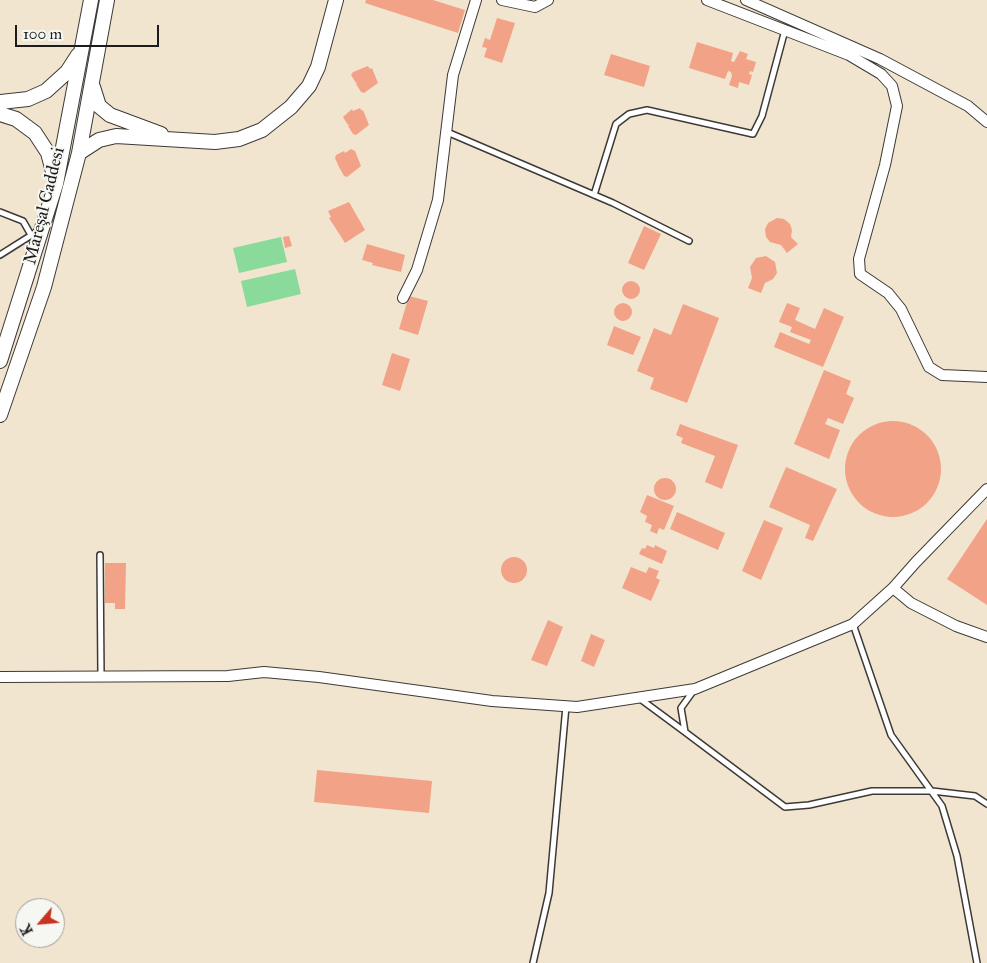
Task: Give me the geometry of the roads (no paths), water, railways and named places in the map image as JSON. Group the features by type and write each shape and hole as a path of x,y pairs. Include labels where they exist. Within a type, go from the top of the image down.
{"street":[{"name":"Mareşal Caddesi","path":"0,361 37,232 56,184 91,0"},
{"name":"Mareşal Caddesi","path":"0,416 44,286 79,153 107,0"},
{"path":"79,153 99,140 116,136 204,142 239,139 262,130 291,107 309,86 318,67 336,0"},
{"path":"402,298 417,270 438,200 454,75 476,0"},
{"path":"502,0 535,7 548,0"},
{"path":"707,0 849,55 881,74 892,86 896,106 885,165 859,259 860,274 888,293 901,309 929,367 942,375 987,377"},
{"path":"746,0 880,59 968,106 987,122"},
{"path":"0,102 28,99 46,91 67,72 82,48"},
{"path":"92,80 95,99 104,111 116,118 171,139"},
{"path":"0,114 16,119 35,133 48,153 56,184"},
{"path":"0,677 228,676 264,672 319,677 492,701 577,707 695,689 853,624 893,588 987,489"},
{"path":"893,588 911,603 956,626 987,636"}],"lane":[{"path":"594,194 616,124 629,114 647,110 753,134 762,116 785,30"},
{"path":"447,132 594,194 689,241"},
{"path":"0,212 23,221 37,232 0,255"},
{"path":"100,555 101,677"},
{"path":"853,624 891,736 942,806 957,856 977,963"},
{"path":"685,732 681,708 695,689"},
{"path":"639,698 786,807 809,805 872,791 932,791 975,796 987,804"},
{"path":"533,963 549,893 566,706"}]}
